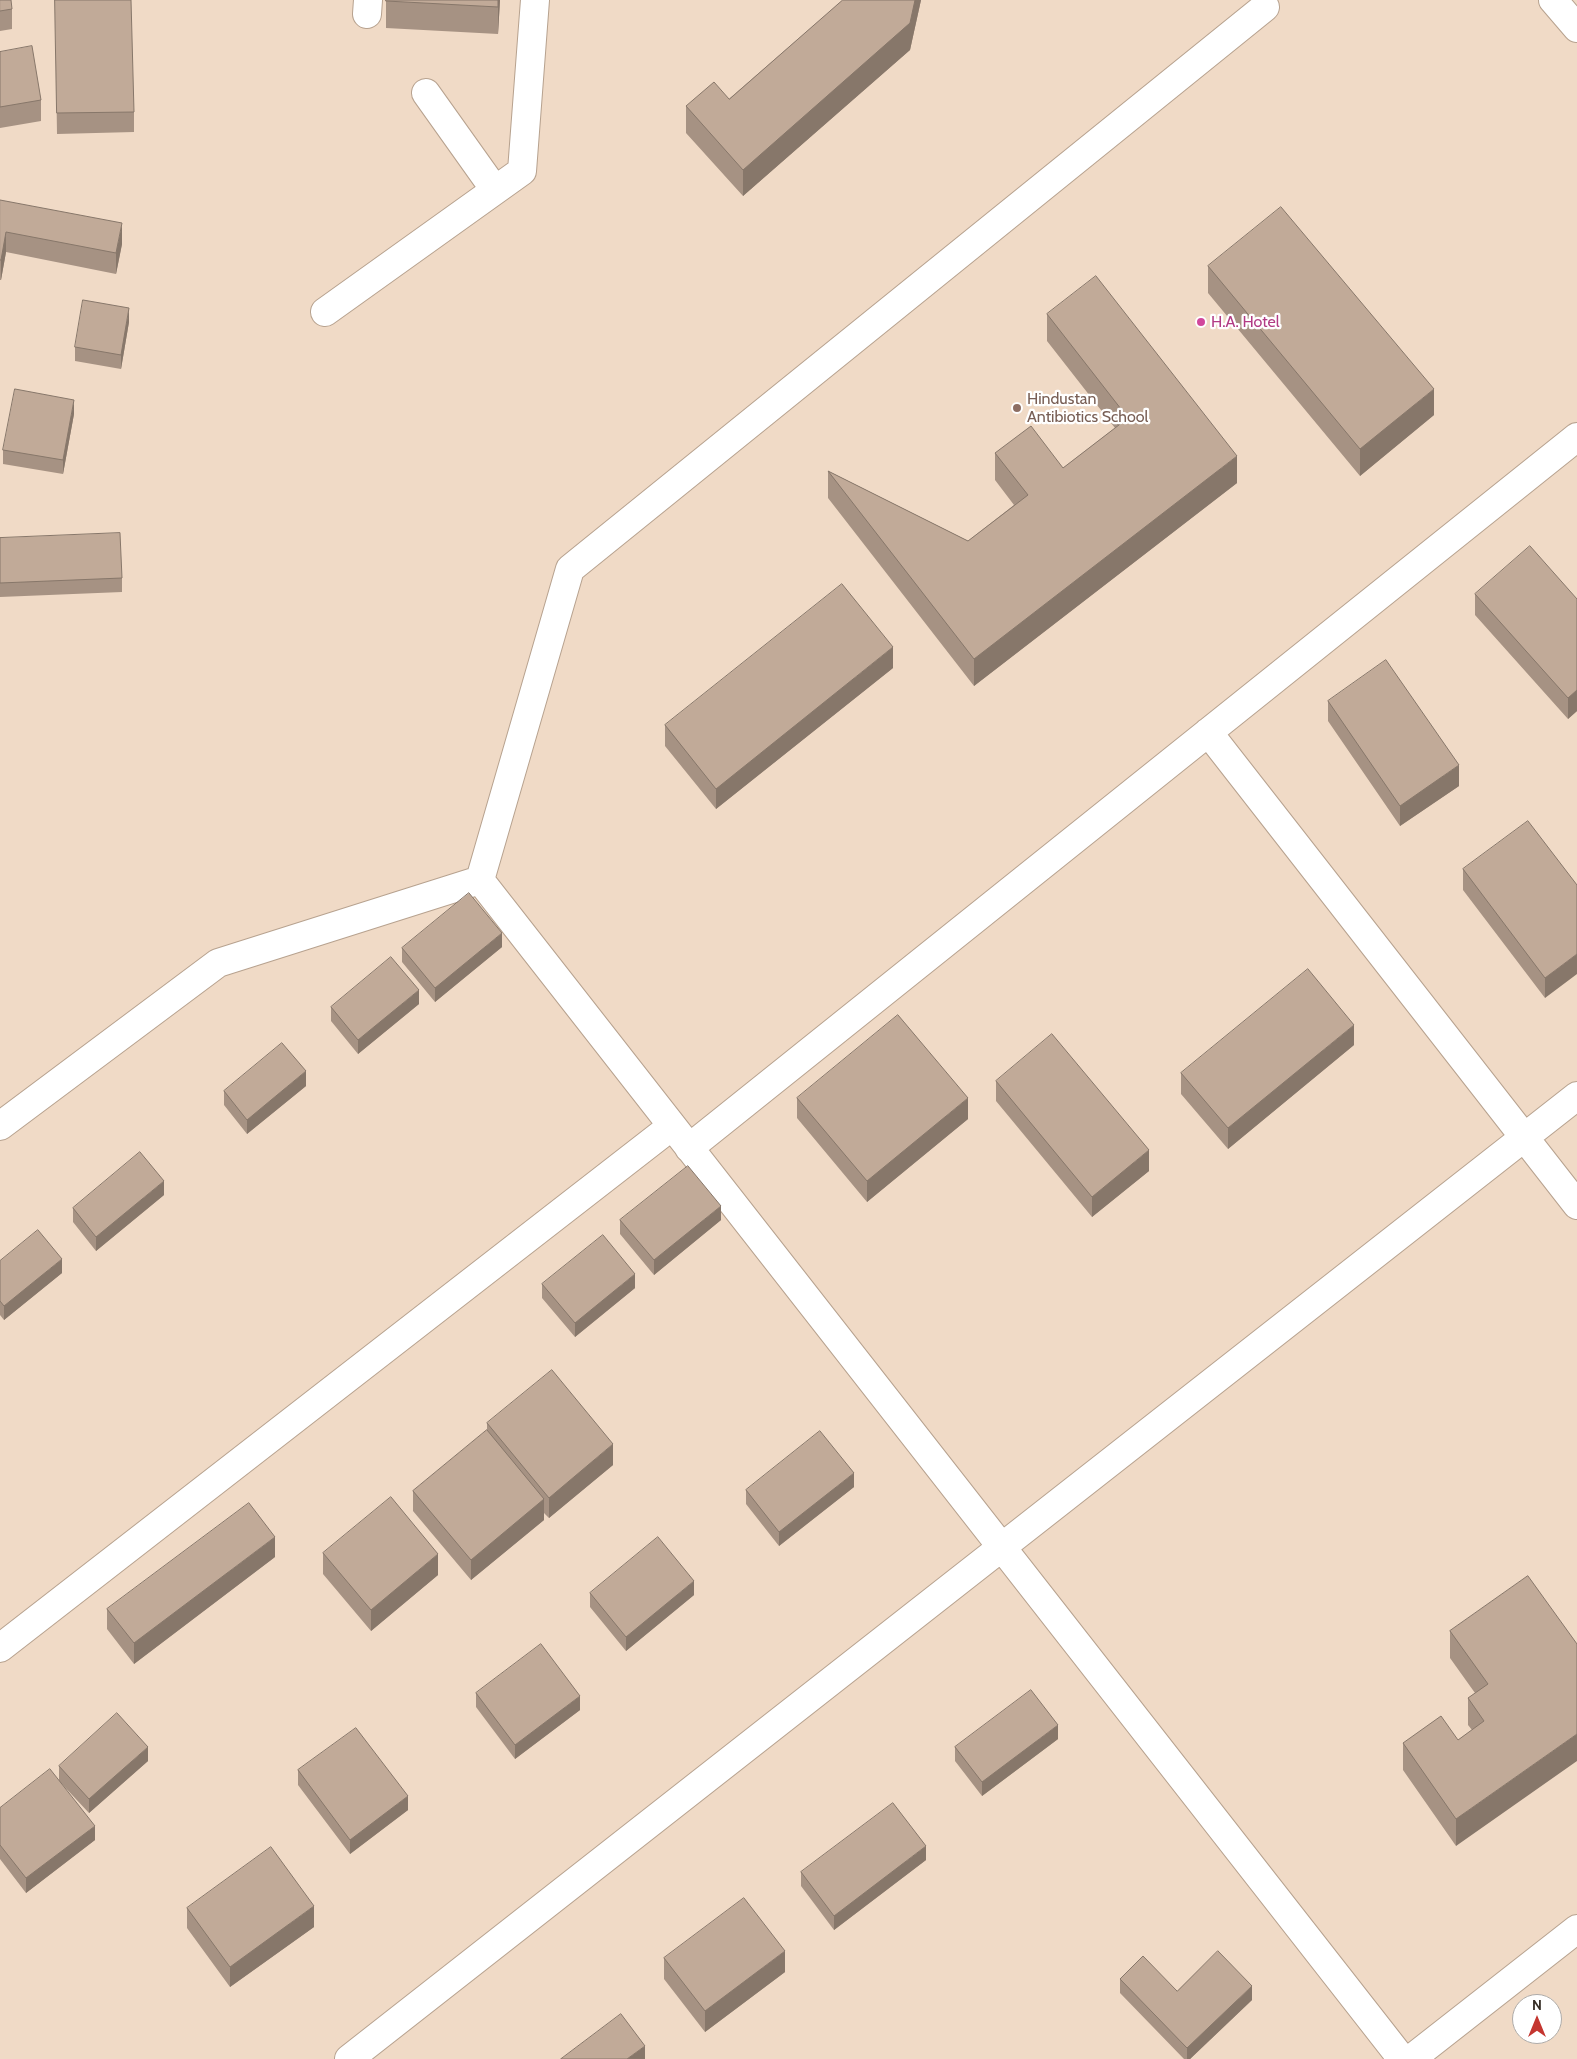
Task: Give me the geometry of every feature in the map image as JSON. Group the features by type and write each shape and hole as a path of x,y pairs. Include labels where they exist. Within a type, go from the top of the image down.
{"street":[{"path":"325,312 522,171 535,0"},
{"path":"1553,0 1577,28"},
{"path":"480,880 570,569 1265,7"},
{"path":"426,93 495,190"},
{"path":"689,1148 1208,732 1575,443"},
{"path":"1208,732 1577,1205"},
{"path":"0,1126 218,963 480,880"},
{"path":"480,880 1402,2059"},
{"path":"349,2059 1577,1096"},
{"path":"0,1648 672,1126"},
{"path":"1411,2059 1577,1929"}],"building":[{"path":"0,0 11,0 12,9 0,11"},
{"path":"55,0 131,0 134,112 57,113"},
{"path":"498,0 498,7 386,1"},
{"path":"843,0 915,0 910,23 743,170 686,106 714,82 729,99"},
{"path":"32,46 41,100 0,107 0,52"},
{"path":"0,200 122,223 116,253 6,232 0,260"},
{"path":"1281,207 1434,389 1360,449 1208,266"},
{"path":"1096,276 1237,456 974,659 828,471 968,541 1028,495 995,453 1031,426 1063,468 1128,418 1047,314"},
{"path":"83,300 129,308 121,355 75,347"},
{"path":"15,389 74,400 63,460 3,450"},
{"path":"120,533 122,578 0,583 0,538"},
{"path":"1530,546 1577,599 1577,690 1568,698 1475,594"},
{"path":"842,584 893,647 716,789 665,725"},
{"path":"1386,660 1459,765 1400,806 1328,701"},
{"path":"1528,821 1577,885 1577,954 1545,978 1463,869"},
{"path":"469,893 502,933 435,988 402,948"},
{"path":"391,957 419,990 358,1040 331,1007"},
{"path":"1308,969 1354,1025 1228,1128 1181,1073"},
{"path":"898,1015 968,1098 867,1181 797,1098"},
{"path":"1052,1034 1149,1150 1092,1197 996,1081"},
{"path":"282,1043 306,1071 247,1120 224,1091"},
{"path":"140,1152 164,1181 96,1237 73,1208"},
{"path":"688,1166 721,1206 654,1260 620,1220"},
{"path":"38,1230 62,1259 4,1306 0,1301 0,1261"},
{"path":"603,1235 635,1274 575,1323 542,1284"},
{"path":"552,1370 613,1444 549,1498 487,1423"},
{"path":"487,1430 544,1499 471,1560 413,1491"},
{"path":"820,1431 854,1473 779,1532 746,1490"},
{"path":"391,1497 438,1554 371,1610 323,1553"},
{"path":"249,1503 275,1537 134,1643 107,1609"},
{"path":"658,1537 694,1581 626,1637 590,1593"},
{"path":"1528,1576 1577,1644 1577,1734 1456,1819 1403,1743 1441,1716 1458,1740 1484,1721 1468,1698 1488,1684 1450,1631"},
{"path":"541,1644 580,1696 515,1745 476,1693"},
{"path":"1031,1690 1058,1725 982,1782 955,1747"},
{"path":"117,1713 148,1747 89,1799 59,1766"},
{"path":"356,1728 408,1796 350,1840 298,1770"},
{"path":"50,1769 95,1826 26,1878 0,1845 0,1808"},
{"path":"893,1803 926,1846 834,1916 801,1872"},
{"path":"271,1847 314,1906 230,1967 187,1908"},
{"path":"744,1898 785,1951 705,2011 664,1958"},
{"path":"1218,1951 1252,1986 1187,2048 1120,1979 1143,1956 1177,1991"},
{"path":"621,2014 645,2046 627,2059 561,2059"}],"place":[{"name":"H.A. Hotel","path":"1201,322"},
{"name":"Hindustan Antibiotics School","path":"1017,408"}]}
